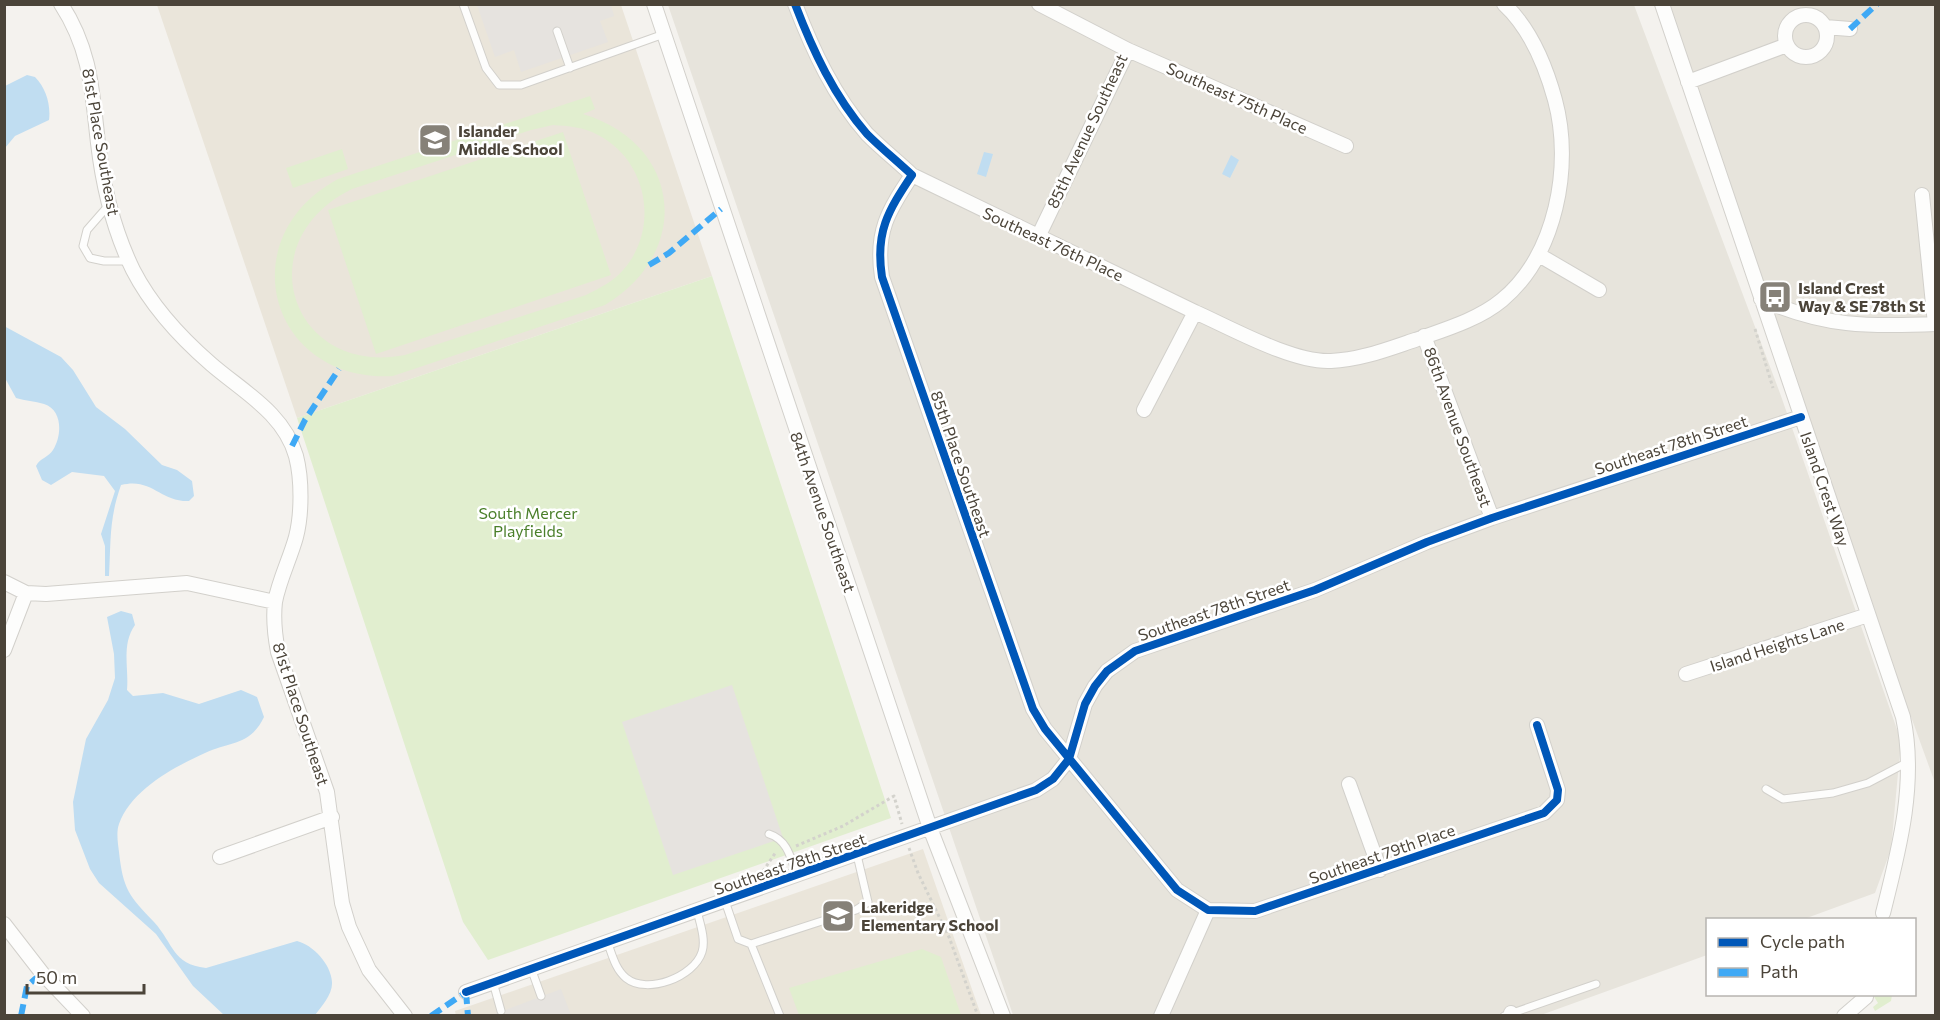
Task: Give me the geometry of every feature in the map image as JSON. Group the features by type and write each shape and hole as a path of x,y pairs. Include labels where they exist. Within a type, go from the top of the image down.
{"street":[{"name":"81st Place Southeast","path":"61,4 88,62 96,103 98,143 110,204 117,231 129,261 157,306 180,335 212,365 259,402 278,422 292,446 299,482 297,536 275,602 278,652 318,759 332,817 341,892 349,927 369,970 384,993 405,1016"},
{"name":"84th Avenue Southeast","path":"654,4 930,828 1003,1016"},
{"path":"795,4 822,68 842,101 868,134 912,175"},
{"name":"85th Avenue Southeast","path":"1038,237 1128,50 1039,4"},
{"path":"1504,4 1537,51 1562,128 1559,192 1539,255 1599,290"},
{"name":"Island Crest Way","path":"1662,4 1903,717 1908,762 1900,845 1883,914"},
{"path":"1793,11 1821,21 1825,27 1826,43 1815,55 1799,56 1787,45 1785,33 1793,11"},
{"path":"1825,27 1851,29"},
{"path":"1688,82 1787,45"},
{"name":"Southeast 75th Place","path":"1128,50 1346,146"},
{"name":"Southeast 76th Place","path":"912,175 1195,312 1308,359 1330,361 1355,358 1425,336 1481,314 1501,301 1528,273 1539,255"},
{"name":"85th Place Southeast","path":"912,175 892,204 883,226 879,258 882,277 1025,689 1046,729 1162,875 1192,902 1208,910"},
{"path":"1761,299 1790,312 1823,321 1873,327 1935,324 1922,195"},
{"path":"1144,410 1195,312"},
{"name":"86th Avenue Southeast","path":"1425,336 1492,518"},
{"name":"Southeast 78th Street","path":"466,992 906,838 1036,790 1053,779 1070,759 1085,704 1095,686 1107,671 1135,651 1315,590 1427,542 1492,518 1801,417"},
{"path":"4,582 26,593 66,594 187,584 275,602"},
{"path":"4,650 26,593"},
{"name":"Island Heights Lane","path":"1686,674 1868,615"},
{"name":"Southeast 79th Place","path":"1208,910 1255,911 1544,813 1557,800 1556,777 1537,725"},
{"path":"1349,784 1380,870"},
{"path":"220,857 332,817"},
{"path":"1161,1016 1208,910"},
{"path":"4,924 42,973 83,1016"},
{"path":"1844,1016 1866,997"}],"lane":[{"path":"463,4 486,68 499,85 521,85 664,34"},
{"path":"557,31 570,68"},
{"path":"110,204 87,230 84,246 90,258 104,261 129,261"},
{"path":"1766,789 1783,800 1833,793 1868,783 1908,762"},
{"path":"769,834 777,837 787,846 797,876"},
{"path":"725,901 738,939 751,944 863,908 868,902 857,855"},
{"path":"607,941 619,971 628,980 650,986 665,981 694,964 702,952 703,935 698,910"},
{"path":"751,944 780,1016"},
{"path":"531,968 541,996"},
{"path":"493,982 501,1011"},
{"path":"1509,1015 1596,984"}],"path":[{"path":"748,892 778,850 787,846 801,845 843,826 894,796 918,873 949,937 978,1016"}],"shaded area":[{"name":"Islander Middle School","path":"157,5 621,5 712,276 297,418"},
{"path":"477,5 611,5 614,16 600,21 608,42 521,72 514,50 495,57"},
{"path":"668,5 1634,5 1781,396 1901,741 1891,849 1875,893 1807,918 1706,918 1706,955 1541,1015 1013,1015"},
{"path":"1670,5 1935,5 1935,783 1854,559"},
{"path":"732,685 783,838 673,875 622,722"},
{"name":"Lakeridge Elementary School","path":"923,849 981,1015 456,1016 455,1011"},
{"path":"561,989 571,1015 489,1016"}],"green space":[{"path":"590,96 595,109 583,114 616,129 641,149 657,174 664,201 663,229 653,257 633,283 605,305 393,376 351,372 317,356 293,332 278,302 275,269 283,236 304,205 338,179","holes":["553,125 570,126 598,135 615,146 628,161 637,177 643,196 645,215 642,234 635,252 616,277 586,295 405,355 366,356 334,346 310,326 296,300 292,270 300,240 319,212 352,189 531,130"]},
{"path":"563,132 611,275 376,354 328,210"},
{"path":"342,149 348,169 293,188 286,168"},
{"name":"South Mercer Playfields","path":"712,276 891,818 488,960 463,922 297,418"},
{"path":"922,949 941,957 961,1015 799,1015 789,988"},
{"path":"1874,996 1892,996 1891,1001 1875,1011 1873,1007 1878,1003"}],"water":[{"path":"27,75 35,77 45,91 49,120 15,136 5,148 5,86"},
{"path":"984,152 993,154 986,177 977,174"},
{"path":"1231,155 1239,160 1230,178 1222,174"},
{"path":"4,326 61,357 73,370 96,407 125,429 162,465 177,470 192,481 194,496 189,501 170,498 141,484 121,485 112,519 109,576 105,576 105,546 101,534 115,491 104,476 72,472 51,485 42,480 36,466 56,444 59,431 58,418 50,407 44,404 16,398 5,378"},
{"path":"121,611 132,614 135,625 128,640 126,656 127,690 133,696 163,693 199,704 241,690 257,697 264,717 253,733 246,738 214,749 180,765 143,790 133,801 119,824 118,831 125,884 133,898 161,930 175,952 186,962 195,966 206,968 297,941 315,951 325,962 331,975 332,987 329,996 315,1015 224,1015 193,986 156,934 99,883 90,869 75,830 73,802 86,739 108,700 115,678 114,654 107,617"}],"marked path":[{"path":"1850,29 1877,4"},
{"path":"649,265 669,253 721,209"},
{"path":"292,446 305,420 339,369"},
{"path":"21,1016 27,986 42,973"},
{"path":"466,992 468,1016"},
{"path":"431,1016 466,992"}],"cycle path":[{"path":"795,4 817,56 844,104 867,134 912,175 885,223 880,247 882,277 1033,709 1045,729 1177,890 1208,910 1255,911 1544,813 1557,800 1558,790 1537,725"},
{"path":"466,992 1036,790 1053,779 1069,759 1085,704 1095,686 1107,671 1135,651 1315,590 1427,542 1492,518 1801,417"}],"place":[{"name":"Islander Middle School","path":"435,140"},
{"name":"Island Crest Way & SE 78th St","path":"1775,297"},
{"name":"Lakeridge Elementary School","path":"838,916"}]}
